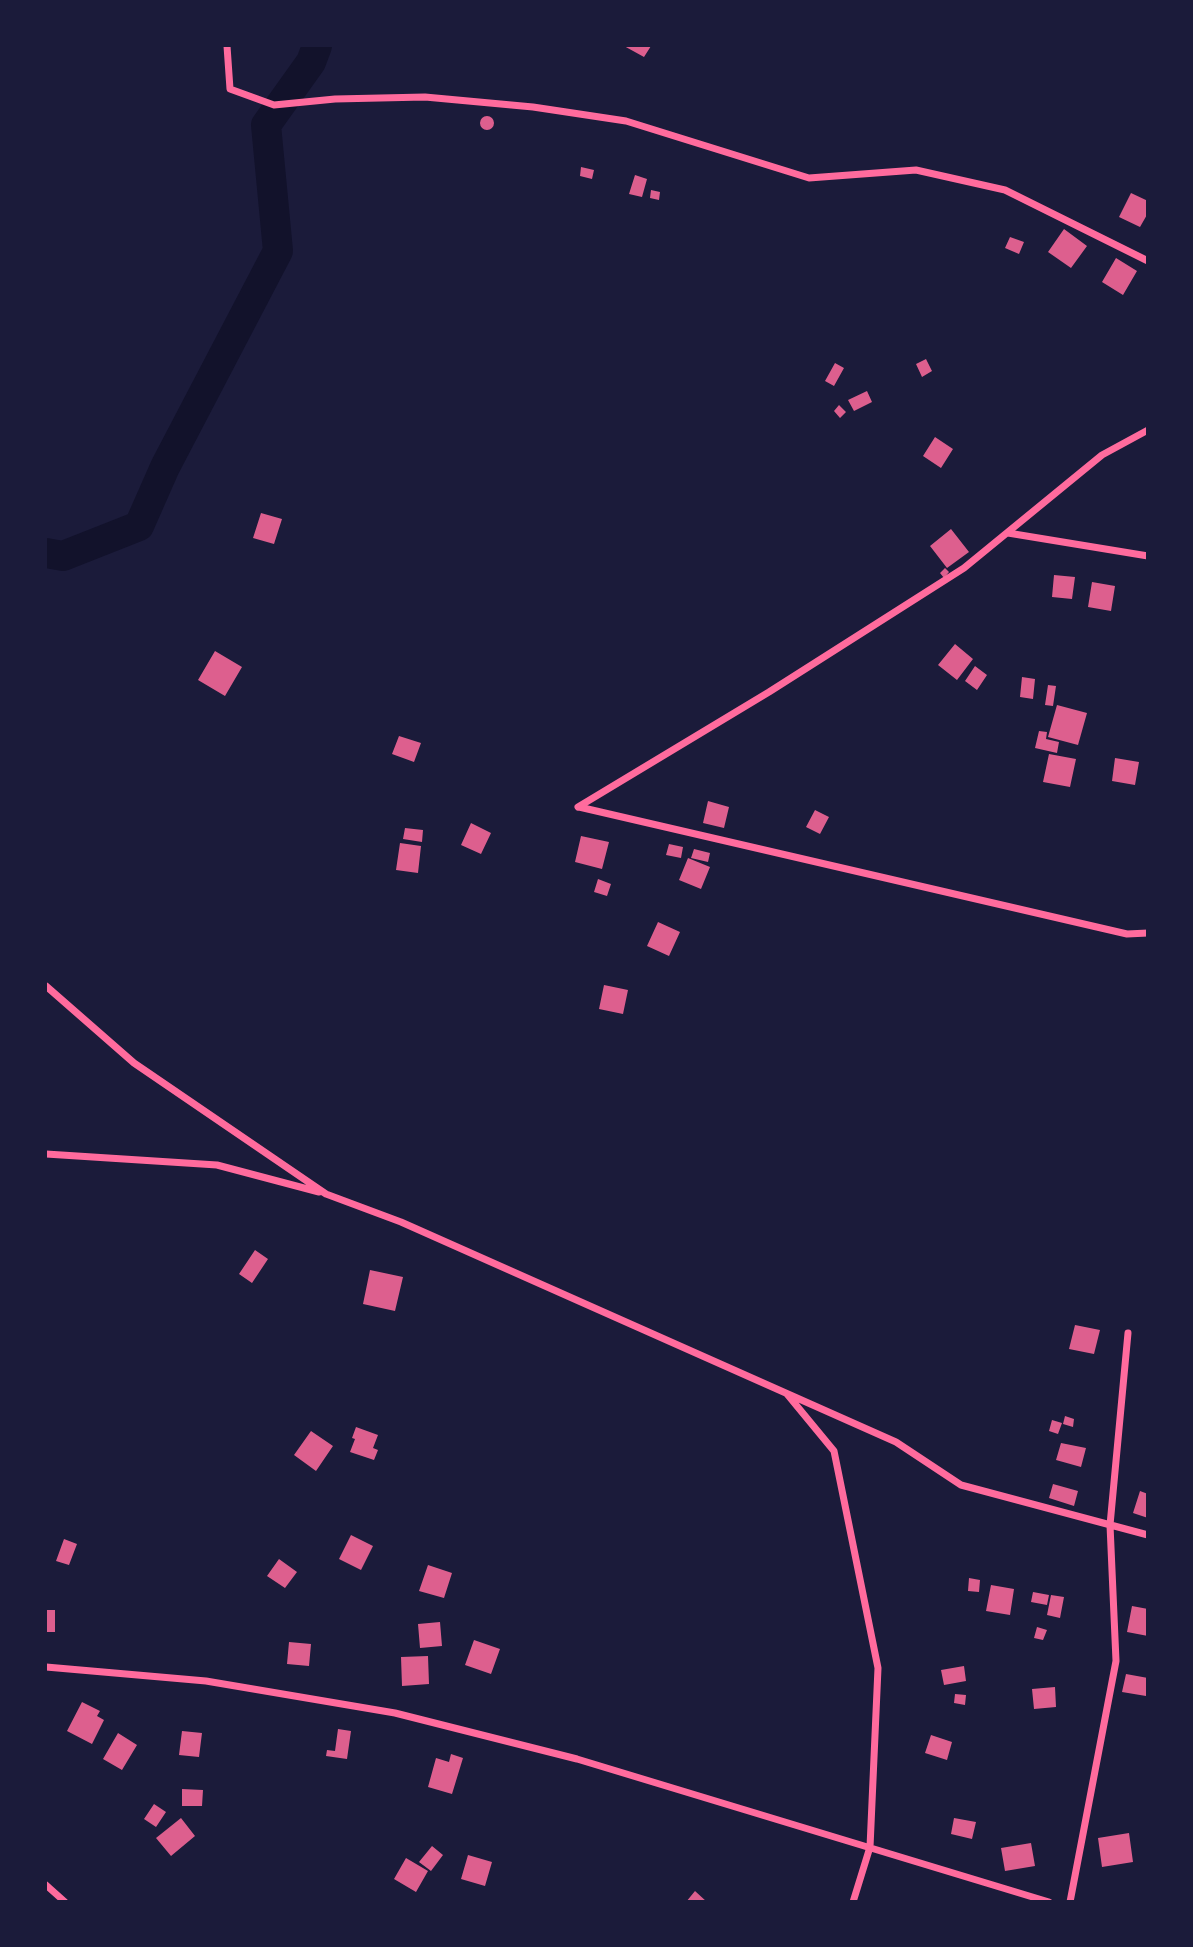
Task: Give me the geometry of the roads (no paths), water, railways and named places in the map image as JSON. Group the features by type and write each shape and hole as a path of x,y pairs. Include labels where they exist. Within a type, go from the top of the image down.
{"street":[{"path":"227,46 230,89 274,105 335,99 425,97 520,106 626,121 809,178 916,170 1005,190 1147,261"},
{"path":"1147,430 1102,456 953,576 578,807 1127,934 1147,933"},
{"path":"1008,533 1147,556"},
{"path":"46,986 134,1063 326,1194"},
{"path":"46,1154 217,1165 326,1194 401,1222 896,1442 961,1485 1147,1535"},
{"path":"1070,1902 1116,1661 1110,1525 1128,1333"},
{"path":"786,1393 834,1451 878,1668 870,1847 853,1902"},
{"path":"46,1667 206,1681 395,1713 577,1759 1049,1902"},
{"path":"46,1885 65,1902"}],"waterway":[{"path":"46,553 63,556 139,526 165,467 278,251 266,125 311,62 317,46"}]}
